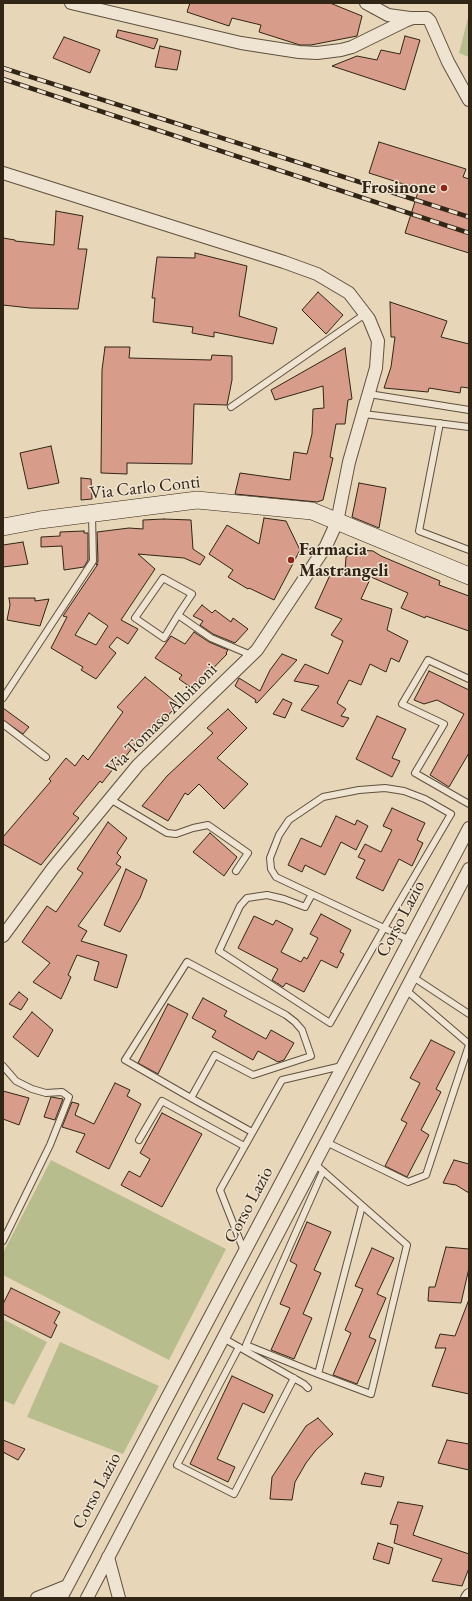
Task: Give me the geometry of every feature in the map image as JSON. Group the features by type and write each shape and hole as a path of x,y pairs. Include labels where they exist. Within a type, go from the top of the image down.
{"street":[{"path":"71,3 241,43 299,52 317,53 352,47 413,18"},
{"path":"366,3 388,15 427,18 448,62 469,100"},
{"path":"379,11 382,15 382,32"},
{"name":"Via Tomaso Albinoni","path":"3,173 284,262 317,274 348,293 370,319 378,341 376,368 349,462 337,522 326,546 257,650 138,765 53,868 3,936"},
{"name":"Via Carlo Conti","path":"3,527 92,513 197,500 312,511 469,576"},
{"name":"Corso Lazio","path":"61,1598 469,828"},
{"name":"Corso Lazio","path":"87,1598 223,1338 319,1168 326,1142 469,870"},
{"path":"108,1557 118,1598"},
{"path":"37,1598 67,1586"}],"lane":[{"path":"231,407 365,314"},
{"path":"369,394 469,410"},
{"path":"364,414 469,427"},
{"path":"440,423 419,531 469,550"},
{"path":"3,698 57,618 93,561 92,513"},
{"path":"164,578 192,594 178,615 164,638 135,618 164,578"},
{"path":"178,615 211,638 251,656"},
{"path":"469,679 428,660 402,704 444,724 415,773 469,804"},
{"path":"3,724 46,757"},
{"path":"312,894 305,907 284,899 267,895 248,898 240,906 219,951 330,1023 384,928 451,814 425,799 385,788 359,790 323,797 289,820 279,835 270,858 271,869 276,877 312,894 384,928 410,940"},
{"path":"110,799 167,833 176,834 208,825 248,853 236,872"},
{"path":"191,1098 215,1055 253,1075 310,1056 302,1030 286,1015 187,962 124,1060 191,1098 252,1132"},
{"path":"413,977 469,1014"},
{"path":"326,1142 408,1182 426,1175 469,1044 406,990"},
{"path":"3,1066 16,1081 32,1089 46,1093 62,1092 69,1097 50,1145 3,1241"},
{"path":"245,1252 220,1190 282,1080 343,1066"},
{"path":"139,1140 162,1101 244,1146"},
{"path":"319,1168 406,1245 371,1394 246,1345 319,1168"},
{"path":"318,1374 362,1206"},
{"path":"223,1338 294,1378 308,1388"},
{"path":"239,1347 177,1466 234,1494 294,1378"}],"green space":[{"path":"469,14 469,57 459,53"},
{"path":"51,1160 226,1249 169,1360 3,1275 3,1253"},
{"path":"3,1319 47,1342 14,1405 3,1400"},
{"path":"60,1342 159,1386 123,1454 27,1417"}],"building":[{"path":"190,3 330,3 362,16 357,36 311,45 300,45 259,32 261,25 232,18 229,26 187,12"},
{"path":"118,30 158,39 154,49 116,37"},
{"path":"405,36 420,40 405,90 332,66 357,56 377,60 381,50 400,54"},
{"path":"64,37 100,50 90,73 53,58"},
{"path":"160,46 181,51 177,70 155,67"},
{"name":"Frosinone","path":"379,142 466,169 463,177 469,179 469,253 405,233 419,189 369,173"},
{"path":"56,211 83,216 78,249 87,249 78,309 30,308 3,305 3,238 15,241 54,245"},
{"path":"195,253 247,266 239,316 277,328 273,344 214,332 214,337 192,333 193,327 153,322 155,298 152,298 157,257 195,258"},
{"path":"318,292 343,315 326,334 302,310"},
{"path":"390,302 447,321 441,337 469,344 469,388 461,387 460,393 429,388 428,392 384,388 391,367 395,337 391,337"},
{"path":"105,347 130,347 129,358 211,360 212,355 232,356 232,380 227,405 194,404 192,464 127,463 127,474 101,473 102,370"},
{"path":"345,348 352,399 348,400 345,424 336,424 330,457 333,458 323,500 317,502 235,494 240,473 290,480 294,452 307,454 312,434 313,409 324,408 323,386 275,400 271,390"},
{"path":"51,446 59,483 28,489 20,453"},
{"path":"81,478 91,479 92,499 81,500"},
{"path":"359,483 386,488 379,528 352,517"},
{"path":"264,518 286,521 300,550 274,600 249,588 248,589 228,577 233,570 209,554 227,525 259,544"},
{"path":"143,520 191,520 193,549 205,557 200,565 184,558 138,554 155,569 121,620 138,629 128,644 117,637 109,647 116,653 96,679 81,670 83,667 51,648 67,617 63,616 98,564 96,565 98,561 97,532 129,528 143,529","holes":["89,613 108,626 96,645 75,635"]},
{"path":"84,531 84,533 88,533 88,560 84,567 64,570 62,546 41,547 41,537 60,536 60,532"},
{"path":"23,542 28,564 3,567 3,545"},
{"path":"356,551 373,551 381,556 440,581 439,585 469,596 469,631 426,616 425,618 401,608 408,593 371,577 361,599 392,609 387,630 408,641 399,662 391,658 386,672 370,664 361,685 349,680 337,703 346,709 341,716 349,718 343,727 301,710 319,686 294,681 305,664 328,674 343,641 331,635 342,619 315,608 330,575 345,571 346,557"},
{"path":"9,598 35,598 35,601 49,599 40,626 7,620 10,605"},
{"path":"202,605 212,613 215,610 231,622 233,618 248,629 235,643 213,634 200,625 203,621 193,616"},
{"path":"194,632 209,642 228,650 226,653 227,654 193,689 179,679 182,675 155,658 171,636 185,644"},
{"path":"282,654 297,660 257,703 255,702 256,700 235,686 239,678 260,691 270,670"},
{"path":"429,671 469,690 469,753 449,787 430,775 464,714 437,700 424,704 414,700"},
{"path":"145,677 178,704 152,734 146,730 119,765 117,764 102,783 100,781 73,814 79,818 41,865 3,844 3,837 51,781 49,779 66,758 75,766 83,755 88,760 123,712 117,707"},
{"path":"283,699 292,703 285,718 273,714"},
{"path":"3,708 29,727 23,734 3,720"},
{"path":"228,709 247,728 217,758 248,784 224,809 199,784 188,795 185,793 168,821 142,806 167,776 213,733 207,728"},
{"path":"377,716 406,729 392,758 400,761 392,777 356,759"},
{"path":"392,808 425,823 417,840 423,843 412,866 399,859 383,891 356,878 365,860 358,857 365,844 381,852 392,830 383,826"},
{"path":"336,816 355,825 357,820 368,826 356,850 341,842 325,875 305,865 302,872 288,865 301,838 321,847"},
{"path":"108,822 127,838 117,853 121,857 116,864 121,867 78,926 87,931 81,941 127,955 117,988 94,980 99,962 77,955 68,975 71,977 61,999 33,982 50,963 22,942 47,906 56,912 83,873 77,869"},
{"path":"210,833 237,857 224,876 193,852"},
{"path":"126,869 147,880 140,898 120,932 104,925"},
{"path":"321,914 351,930 340,952 344,954 337,968 321,960 304,992 286,983 283,987 272,980 278,969 238,948 254,916 273,925 276,920 293,929 281,952 301,962 304,957 307,959 318,938 310,934"},
{"path":"19,992 28,999 21,1010 9,1004"},
{"path":"203,998 227,1011 224,1016 266,1039 271,1030 294,1043 284,1060 278,1062 258,1051 253,1060 212,1037 216,1031 192,1018"},
{"path":"168,1004 188,1014 158,1074 138,1063"},
{"path":"32,1012 53,1030 38,1057 13,1037"},
{"path":"431,1040 455,1052 436,1089 441,1092 421,1130 429,1135 407,1177 385,1166 407,1123 401,1120 420,1083 410,1078"},
{"path":"115,1083 130,1090 127,1096 141,1104 109,1169 76,1152 85,1134 62,1127 72,1102 79,1104 75,1115 94,1124"},
{"path":"3,1091 29,1098 19,1125 3,1119"},
{"path":"51,1097 63,1099 55,1120 44,1117"},
{"path":"162,1113 202,1134 162,1207 121,1185 129,1171 140,1177 150,1159 140,1153"},
{"path":"454,1160 469,1164 469,1193 456,1185 443,1183"},
{"path":"307,1222 331,1232 314,1270 321,1273 303,1314 312,1318 294,1359 271,1350 290,1308 280,1304 297,1265 290,1261"},
{"path":"446,1247 469,1249 469,1268 461,1303 428,1301 429,1287 435,1287"},
{"path":"372,1248 394,1258 377,1294 386,1298 369,1337 376,1340 357,1384 333,1375 351,1333 345,1330 363,1289 355,1286"},
{"path":"11,1288 60,1312 54,1323 57,1325 51,1338 3,1314 3,1304"},
{"path":"468,1302 469,1394 432,1386 446,1348 435,1348 440,1334 455,1336"},
{"path":"232,1376 273,1395 264,1413 243,1403 217,1459 235,1467 228,1482 190,1464"},
{"path":"318,1418 333,1434 316,1450 306,1463 295,1482 292,1500 270,1499 272,1477 306,1426"},
{"path":"3,1440 25,1449 18,1460 3,1452"},
{"path":"447,1440 469,1444 469,1470 438,1463"},
{"path":"365,1473 384,1477 381,1487 361,1484"},
{"path":"398,1502 423,1506 413,1535 469,1554 469,1568 462,1586 432,1581 442,1559 394,1543 398,1525 390,1524"},
{"path":"378,1543 393,1548 389,1564 373,1559"}],"railway":[{"path":"3,68 469,217"},
{"path":"3,79 469,233"}],"place":[{"name":"Frosinone","path":"444,188"},
{"name":"Farmacia Mastrangeli","path":"291,560"}]}
